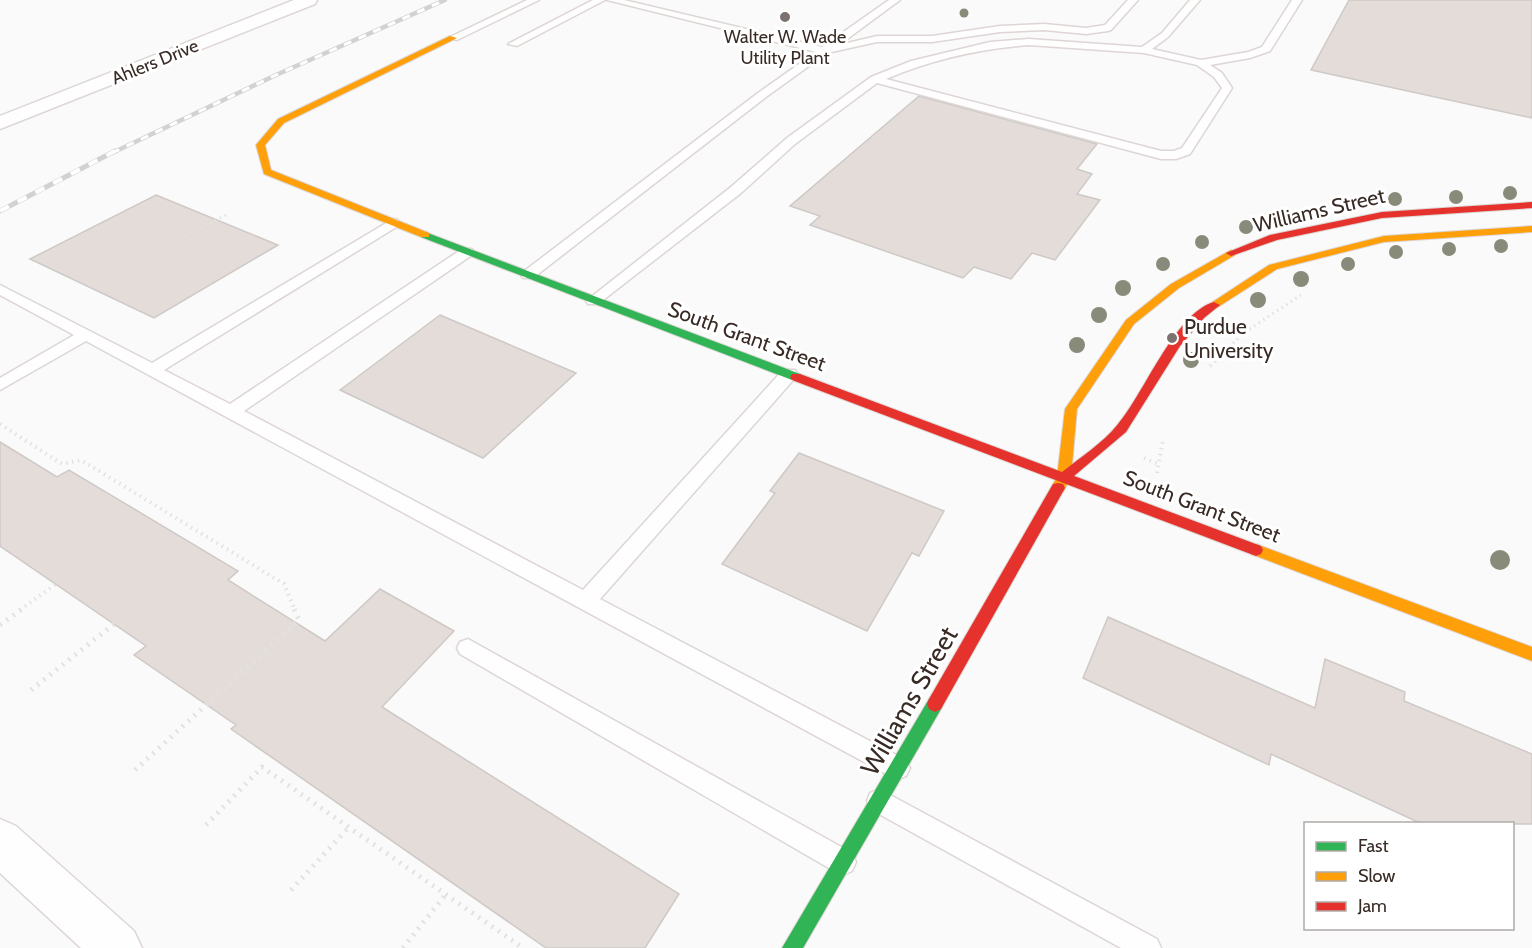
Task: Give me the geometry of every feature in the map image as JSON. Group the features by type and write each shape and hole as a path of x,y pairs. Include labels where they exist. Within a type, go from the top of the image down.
{"main road":[{"name":"South Grant Street","path":"453,38 281,121 260,146 267,172 593,301 1532,654"},
{"name":"Williams Street","path":"792,948 1038,527 1064,477 1071,409 1130,322 1174,286 1223,256 1274,237 1382,215 1532,204"},
{"name":"Williams Street","path":"1064,477 1125,425 1170,352 1204,311 1273,267 1384,239 1532,229"}],"street":[{"name":"Ahlers Drive","path":"0,123 309,0"},
{"path":"0,842 117,948"}],"lane":[{"name":"South Grant Street","path":"453,38 534,0"},
{"path":"513,44 600,0"},
{"path":"612,0 824,51 877,39 932,39 1033,27 1086,31 1108,28 1133,0"},
{"path":"528,275 762,95 895,0"},
{"path":"1144,50 1165,36 1195,0"},
{"path":"593,301 736,190 791,141 875,79 949,52 1029,42 1144,50 1201,63 1250,55 1266,49 1297,0"},
{"path":"932,39 949,52"},
{"path":"875,79 1161,155 1176,155 1186,151 1227,88 1218,75 1201,63"},
{"path":"152,370 393,223"},
{"path":"231,412 467,252"},
{"path":"0,289 898,768"},
{"path":"0,385 86,335"},
{"path":"586,601 789,374"},
{"path":"468,648 843,862"},
{"path":"879,801 1148,948"}],"path":[{"path":"181,238 225,215"},
{"path":"1208,367 1245,332 1305,292"},
{"path":"0,424 62,464 81,460 284,584 299,621 135,770"},
{"path":"1160,465 1161,445 1166,432"},
{"path":"0,625 56,584"},
{"path":"31,690 114,624"},
{"path":"206,825 262,767 523,948"},
{"path":"291,890 349,827"},
{"path":"403,948 446,894"}],"building":[{"path":"1349,0 1532,0 1532,118 1311,70"},
{"path":"919,96 1097,144 1077,169 1092,174 1077,194 1100,200 1055,260 1032,253 1011,279 974,267 963,278 810,225 820,216 790,206"},
{"path":"156,195 278,245 154,318 30,259"},
{"path":"440,315 576,373 483,458 340,390"},
{"path":"0,442 57,477 69,470 238,571 228,580 325,641 380,589 454,631 382,707 679,894 645,948 546,948 231,729 236,725 134,655 146,646 0,546"},
{"path":"799,453 944,511 919,556 912,553 867,631 722,564 775,493 770,491"},
{"path":"1108,617 1315,708 1325,659 1405,692 1404,701 1532,754 1532,824 1418,822 1271,754 1269,765 1083,678"}],"railway":[{"path":"112,153 276,75 445,0"},
{"path":"0,211 115,151"}],"traffic: fast":[{"path":"425,235 796,377"},
{"path":"792,948 935,704"}],"traffic: slow":[{"path":"425,235 267,172 260,145 281,121 453,38"},
{"path":"1214,305 1273,267 1384,239 1532,229"},
{"path":"1058,488 1064,477 1071,409 1130,322 1175,286 1231,253"},
{"path":"1256,550 1532,654"}],"traffic: jam":[{"path":"1231,253 1274,237 1382,215 1532,205"},
{"path":"1064,477 1122,429 1176,343 1200,315 1214,305"},
{"path":"796,377 1256,550"},
{"path":"935,704 1058,488"}],"place":[{"name":"Walter W. Wade Utility Plant","path":"785,17"},
{"name":"Purdue University","path":"1172,338"}]}
